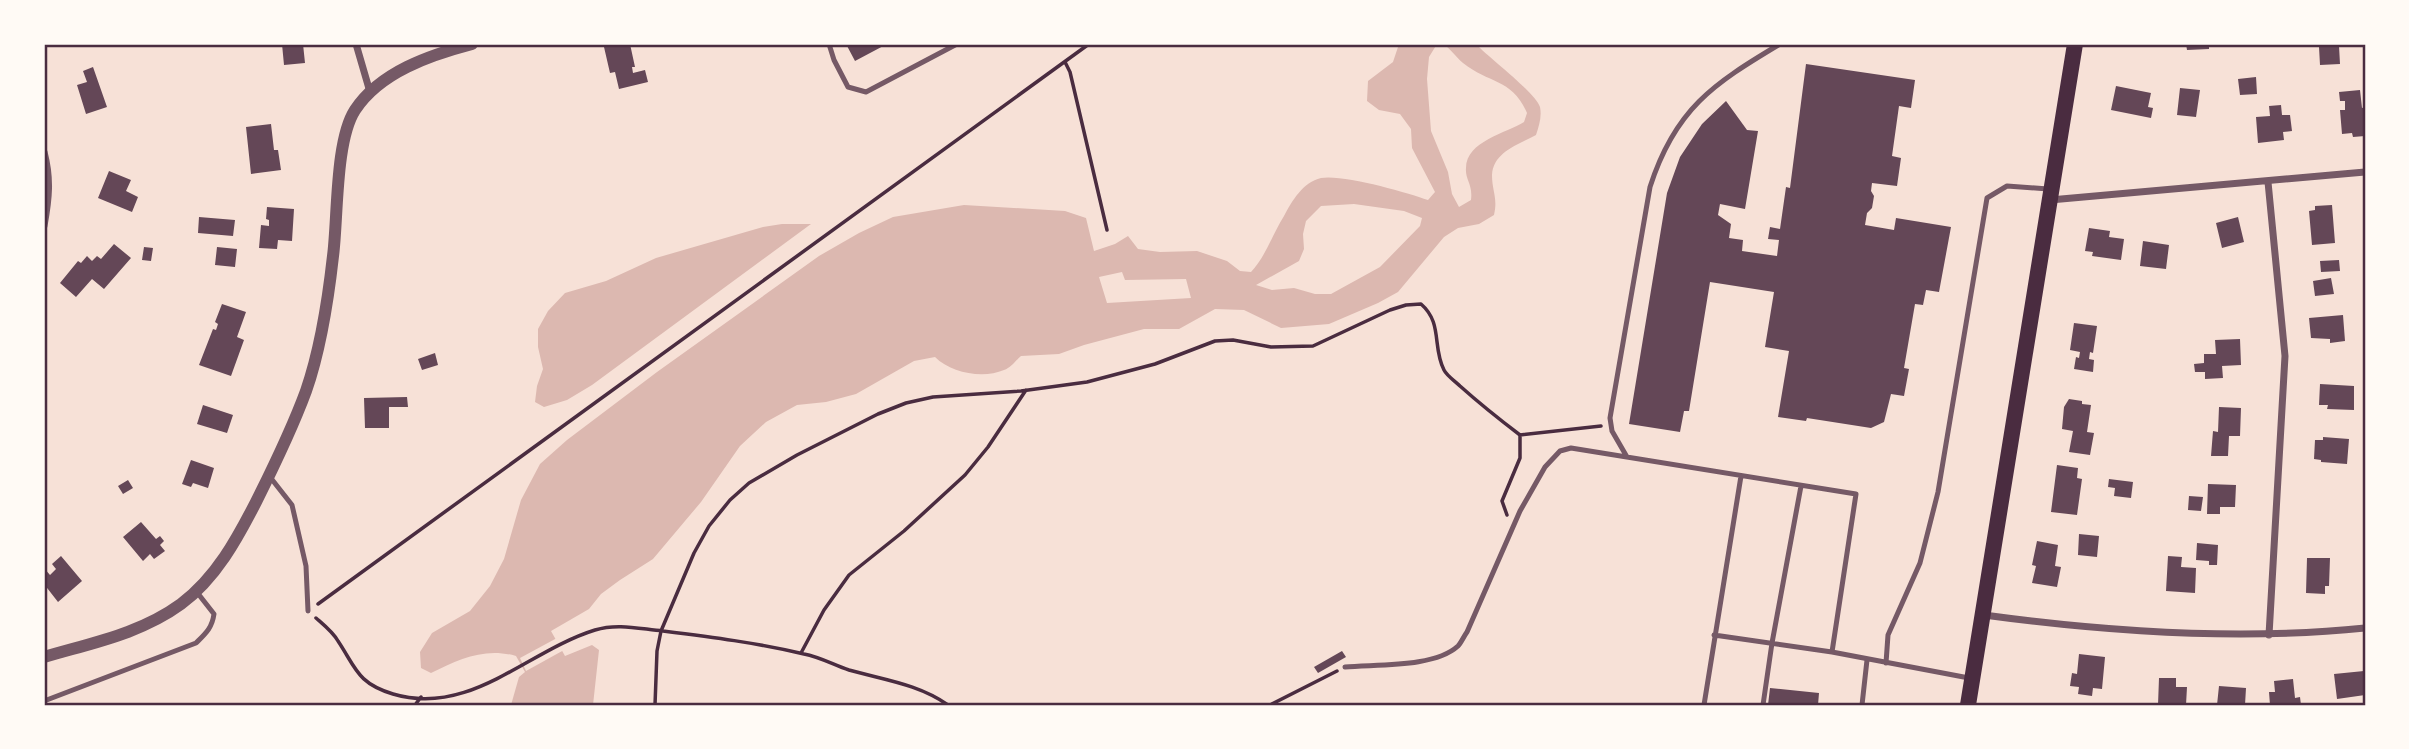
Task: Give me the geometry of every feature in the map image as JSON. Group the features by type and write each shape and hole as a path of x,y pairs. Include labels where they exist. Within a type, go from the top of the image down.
{"main road":[{"path":"1968,705 2075,44"}],"street":[{"path":"355,44 370,92"},
{"path":"44,657 98,643 151,623 182,603 206,582 228,552 269,476 307,389 330,289 344,134 354,112 370,92 394,74 472,44"},
{"path":"44,152 50,202 44,226"},
{"path":"2050,195 2268,182 2365,172"},
{"path":"2268,182 2285,356 2269,635"},
{"path":"1983,615 2175,632 2269,635 2365,628"}],"lane":[{"path":"829,44 848,87 866,92 957,44"},
{"path":"1627,457 1610,425 1611,410 1650,187 1657,165 1693,106 1735,71 1780,44"},
{"path":"1886,663 1888,635 1920,563 1938,492 1987,198 2007,186 2050,195"},
{"path":"1345,667 1413,663 1440,656 1458,646 1545,467 1560,451 1571,448 1856,494 1832,652"},
{"path":"269,476 292,505 306,566 309,611"},
{"path":"1704,705 1741,476"},
{"path":"1763,705 1801,486"},
{"path":"44,701 196,643 209,631 214,614 195,591"},
{"path":"1714,635 1832,652 1972,678"},
{"path":"1862,705 1867,660"}],"path":[{"path":"948,705 926,691 846,669 802,653 717,637 632,626 607,627 564,643 493,682 472,690 451,695 407,697 391,693 364,680 351,665 331,631 309,611 1089,44"},
{"path":"1065,62 1070,72 1107,230"},
{"path":"655,705 657,651 661,631 694,553 730,500 749,482 797,455 878,414 906,403 933,397 1087,382 1155,364 1215,341 1233,340 1271,347 1313,346 1390,310 1421,304 1430,312 1436,328 1444,372 1520,435 1610,425"},
{"path":"802,653 824,610 849,575 904,531 965,475 988,447 1026,390"},
{"path":"1514,526 1504,511 1502,501 1520,458 1520,435"},
{"path":"1270,705 1345,667"},
{"path":"415,705 421,697"}],"shaded area":[{"path":"1399,44 1437,44 1429,57 1427,79 1431,131 1459,207 1471,200 1466,168 1473,151 1480,144 1524,122 1527,113 1507,87 1473,70 1443,44 1476,44 1530,93 1540,107 1541,114 1536,135 1508,150 1493,167 1494,215 1479,224 1458,228 1444,237 1398,292 1329,324 1281,328 1244,310 1215,309 1179,329 1144,329 1059,354 1021,356 1007,369 996,373 958,371 935,357 914,361 856,394 826,402 797,405 766,422 740,446 701,502 653,559 601,594 589,609 551,631 565,656 592,645 599,650 593,705 511,705 519,677 525,672 516,656 494,653 472,656 431,673 421,668 420,652 432,633 470,611 490,586 504,559 521,500 540,464 567,440 657,372 819,256 893,217 964,205 1065,211 1086,218 1094,251 1128,236 1138,249 1160,252 1197,251 1227,261 1240,271 1251,272 1261,259 1294,198 1315,180 1331,177 1358,181 1428,200 1435,192 1412,148 1411,129 1400,114 1379,110 1367,101 1368,81 1393,62","holes":["1354,204 1404,211 1422,218 1420,226 1380,267 1331,294 1315,294 1294,288 1272,290 1256,285 1299,261 1304,249 1306,221 1321,206","1122,272 1125,280 1186,279 1191,298 1107,303 1099,277"]},
{"path":"782,224 811,224 592,385 567,400 544,407 535,402 543,369 538,347 538,329 548,311 565,293 606,281 656,258"}],"pier":[{"path":"557,638 564,650 526,671 520,658"}],"building":[{"path":"282,44 303,44 305,63 284,65"},
{"path":"630,44 635,67 632,67 633,73 645,70 648,82 619,89 615,72 610,73 604,47"},
{"path":"846,44 887,44 855,61"},
{"path":"2186,44 2209,44 2209,49 2187,50"},
{"path":"2339,46 2340,64 2320,65 2319,47"},
{"path":"1806,64 1915,80 1911,108 1899,106 1892,156 1901,158 1897,186 1872,183 1872,208 1867,213 1865,225 1894,230 1896,218 1951,227 1939,292 1926,290 1923,305 1915,304 1904,368 1909,369 1904,396 1891,394 1884,422 1871,428 1807,418 1806,421 1778,417 1789,351 1765,347 1774,292 1710,282 1689,411 1684,411 1680,432 1629,424 1667,193 1680,157 1702,124 1726,101 1747,130 1758,131 1745,209 1720,204 1718,215 1731,224 1729,238 1743,240 1742,251 1777,256 1779,240 1768,239 1770,227 1780,229 1786,187 1790,188"},
{"path":"93,67 107,107 86,114 77,85 87,82 83,71"},
{"path":"2256,77 2257,94 2240,95 2238,79"},
{"path":"2116,86 2151,93 2148,107 2153,108 2151,118 2111,110"},
{"path":"2180,88 2200,90 2196,117 2177,115"},
{"path":"2360,90 2362,108 2365,107 2365,136 2342,134 2340,110 2345,110 2345,101 2340,101 2339,92"},
{"path":"2281,105 2282,115 2290,115 2292,131 2283,132 2284,140 2258,143 2256,117 2270,116 2269,106"},
{"path":"271,124 274,150 278,150 281,170 251,174 246,127"},
{"path":"109,171 131,180 126,191 138,197 132,212 98,198"},
{"path":"2332,205 2335,243 2312,245 2309,211 2315,210 2315,206"},
{"path":"267,207 294,209 292,241 278,240 277,249 259,248 261,225 269,226 269,220 266,219"},
{"path":"199,217 235,220 233,236 198,233"},
{"path":"2238,217 2244,242 2222,248 2216,223"},
{"path":"2089,228 2110,231 2109,237 2124,239 2121,260 2092,256 2093,252 2085,251"},
{"path":"2143,241 2169,245 2166,269 2140,266"},
{"path":"114,244 131,258 104,289 92,279 76,297 60,283 78,261 81,263 87,256 92,261 97,256 101,259"},
{"path":"144,247 153,248 151,261 142,260"},
{"path":"217,247 237,249 235,267 215,265"},
{"path":"2339,260 2340,271 2321,272 2320,261"},
{"path":"2331,278 2334,294 2315,296 2313,281"},
{"path":"222,304 246,312 237,337 244,340 231,376 199,365 213,329 216,330 218,324 215,322"},
{"path":"2343,315 2345,341 2330,343 2330,339 2311,338 2309,318"},
{"path":"2074,323 2097,326 2093,353 2090,352 2089,359 2094,360 2093,372 2074,369 2076,357 2079,358 2080,352 2070,350"},
{"path":"2240,339 2241,365 2222,366 2223,378 2205,379 2205,372 2195,372 2194,364 2204,363 2204,354 2216,354 2215,340"},
{"path":"435,353 438,365 422,370 418,359"},
{"path":"2320,384 2354,386 2354,410 2327,409 2328,405 2319,405"},
{"path":"407,397 408,407 389,407 389,428 365,428 364,398"},
{"path":"2069,399 2091,405 2087,432 2094,433 2090,455 2069,452 2073,431 2062,429 2064,407"},
{"path":"203,405 233,415 227,433 197,424"},
{"path":"2219,407 2241,408 2240,436 2229,436 2228,456 2211,456 2213,431 2218,432"},
{"path":"2323,437 2349,439 2347,464 2314,459 2315,440 2323,440"},
{"path":"191,460 214,468 208,488 193,483 191,487 182,484"},
{"path":"2057,465 2078,468 2077,478 2082,479 2077,515 2051,512"},
{"path":"2109,479 2133,482 2131,498 2114,496 2115,488 2108,487"},
{"path":"128,480 133,488 123,494 118,486"},
{"path":"2208,484 2236,485 2235,507 2220,507 2220,514 2207,514"},
{"path":"2189,496 2203,497 2201,511 2188,510"},
{"path":"141,522 156,539 160,536 164,541 160,545 165,551 154,559 150,554 143,561 123,537"},
{"path":"2079,534 2099,536 2097,557 2078,555"},
{"path":"2037,541 2058,545 2055,566 2061,567 2057,587 2032,583 2036,566 2032,565"},
{"path":"2197,543 2218,545 2217,565 2196,560"},
{"path":"61,556 82,581 58,602 44,584 44,568 50,575 56,569 52,564"},
{"path":"2168,556 2182,557 2181,567 2196,568 2195,593 2166,591"},
{"path":"2307,558 2330,558 2329,586 2325,586 2325,594 2306,593"},
{"path":"1342,651 1346,657 1318,673 1314,667"},
{"path":"2079,654 2105,657 2102,689 2093,688 2092,696 2078,694 2079,687 2070,686 2072,673 2077,674"},
{"path":"2364,671 2365,695 2337,699 2334,674"},
{"path":"2159,678 2176,678 2176,687 2187,687 2186,705 2158,705"},
{"path":"2293,679 2295,698 2300,697 2301,705 2270,705 2269,692 2275,692 2274,681"},
{"path":"2219,686 2246,688 2245,705 2217,705"},
{"path":"1770,688 1819,693 1818,705 1768,705"}]}
